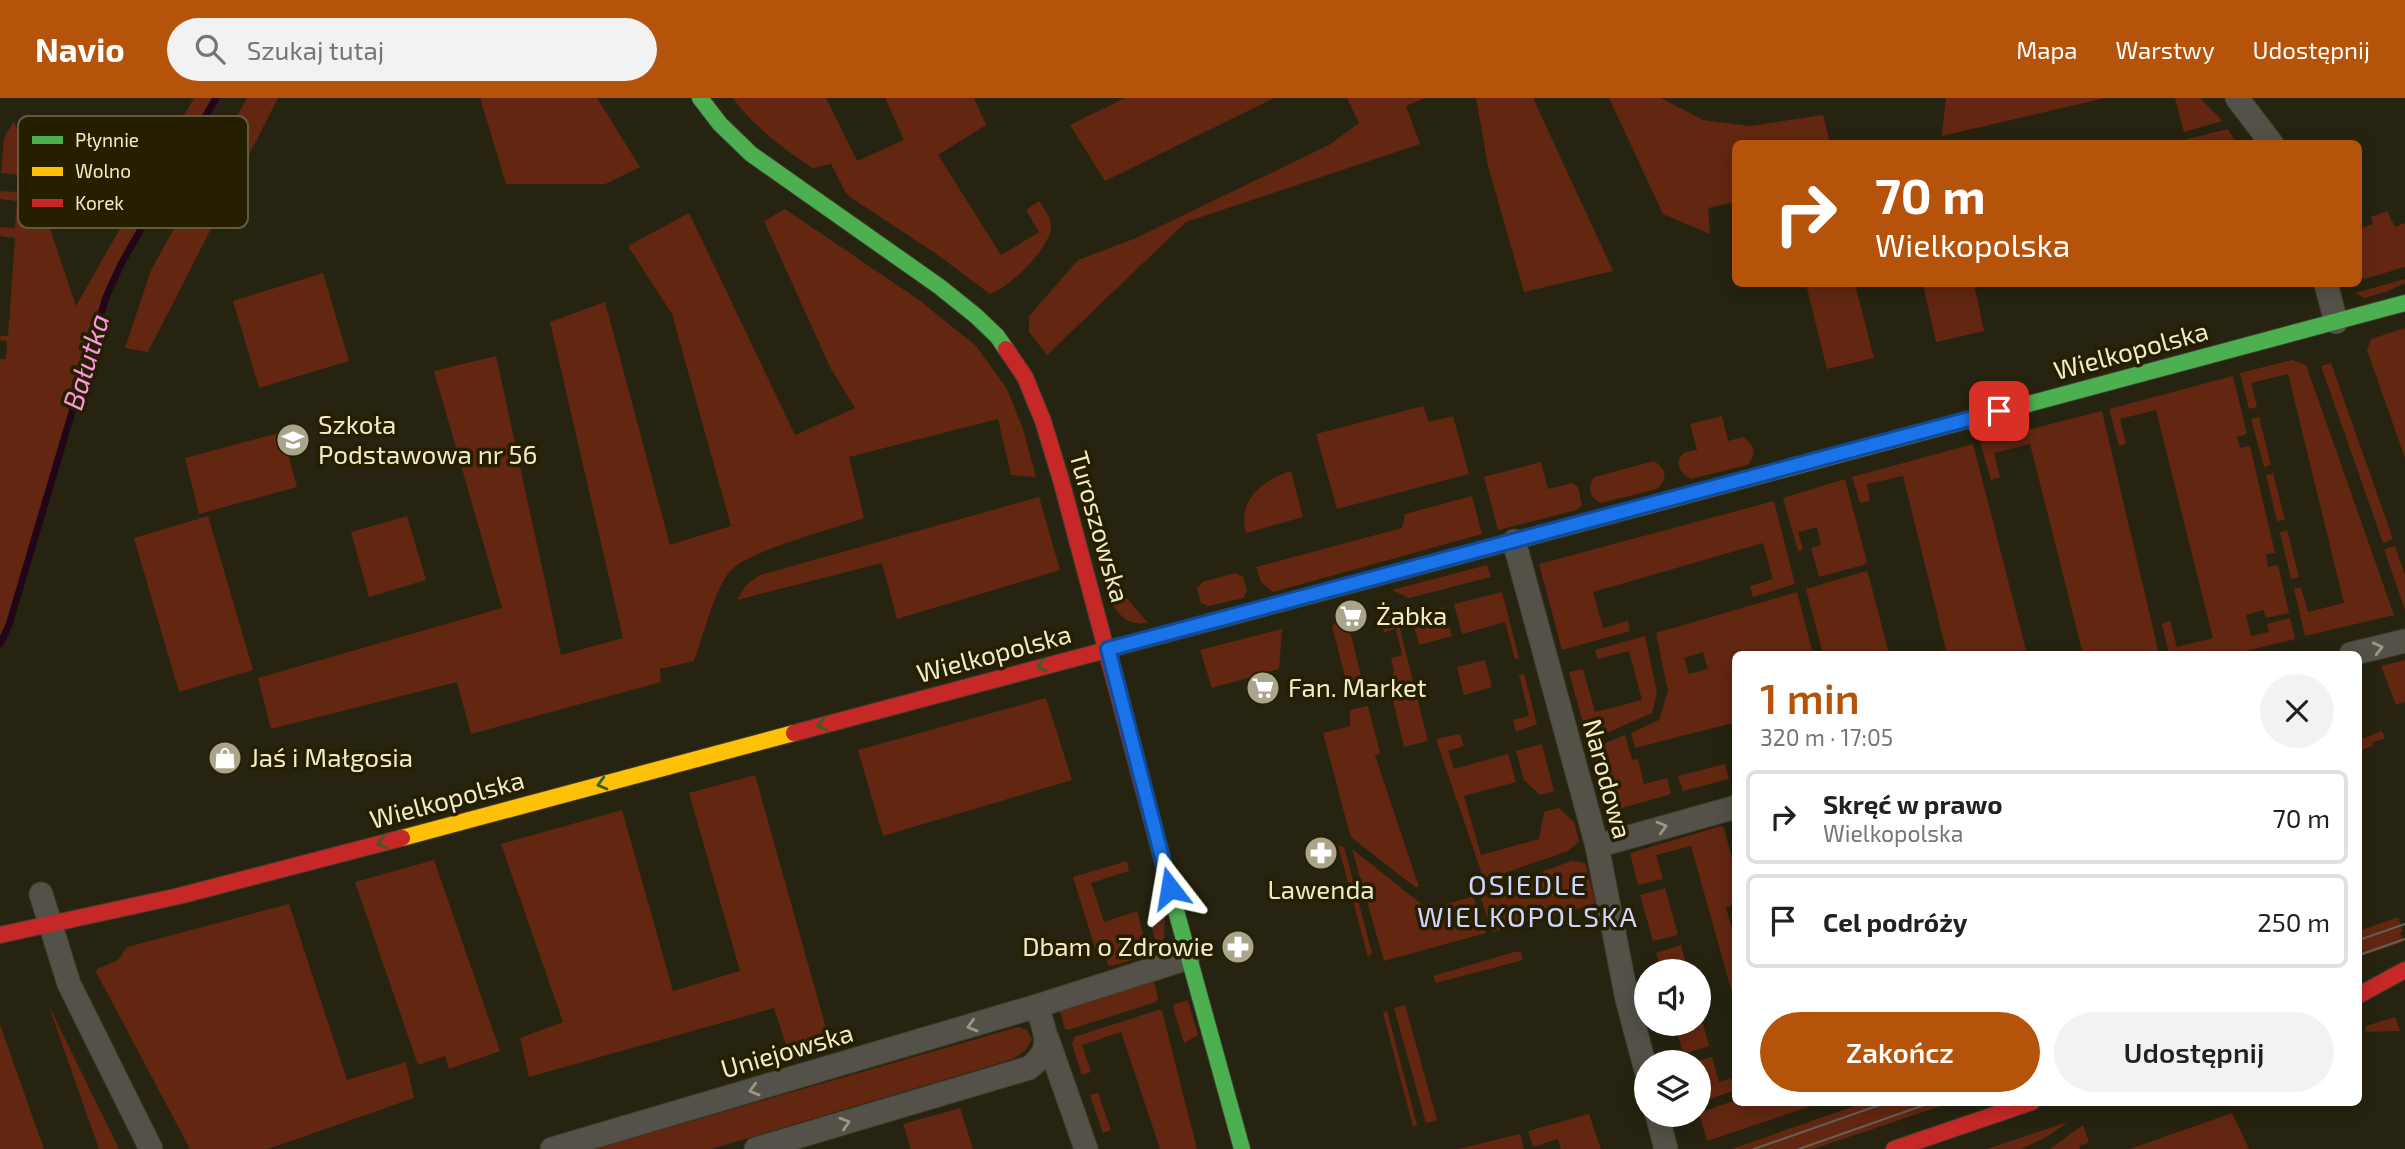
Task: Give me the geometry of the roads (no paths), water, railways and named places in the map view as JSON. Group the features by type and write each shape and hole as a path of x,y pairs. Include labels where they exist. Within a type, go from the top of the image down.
{"street":[{"name":"Turoszowska","path":"700,98 720,124 751,154 940,287 988,326 1025,377 1050,442 1242,1149"},
{"path":"2237,98 2269,140"},
{"path":"2327,287 2336,321"},
{"name":"Wielkopolska","path":"0,935 179,896 316,861 2405,303"},
{"name":"Narodowa","path":"1514,541 1597,846 1627,999 1641,1050"},
{"path":"2362,651 2405,641"},
{"path":"1597,846 1732,808"},
{"path":"41,894 69,984 151,1149"},
{"name":"Uniejowska","path":"552,1149 1037,1006 1188,958"},
{"path":"2362,993 2405,970"},
{"path":"2362,1002 2382,1000"},
{"path":"1037,1006 1086,1149"},
{"path":"756,1149 1029,1068 1043,1055 1047,1038"},
{"path":"1894,1149 2020,1106"},
{"path":"1660,1127 1666,1149"}],"waterway":[{"name":"Bałutka","path":"206,116 216,98"},
{"name":"Bałutka","path":"0,644 9,625 106,297 142,228"}],"tram line":[{"path":"2362,939 2405,924"},
{"path":"2362,954 2405,939"},
{"path":"1754,1149 1877,1106"},
{"path":"1799,1149 1922,1106"}],"place":[{"name":"Szkoła Podstawowa nr 56","path":"293,440"},
{"name":"Żabka","path":"1351,616"},
{"name":"Fan. Market","path":"1263,688"},
{"name":"Jaś i Małgosia","path":"225,758"},
{"name":"Lawenda","path":"1321,853"},
{"name":"Dbam o Zdrowie","path":"1238,947"}],"district":[{"name":"OSIEDLE WIELKOPOLSKA","path":"1528,901"}]}
